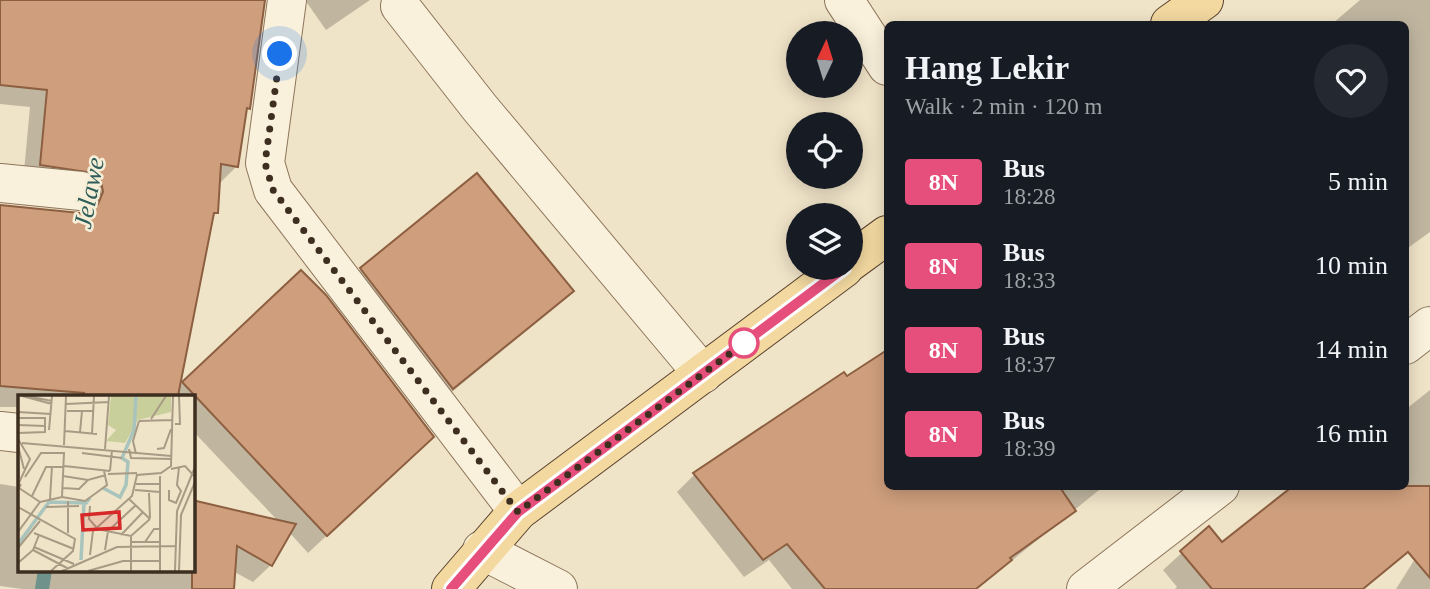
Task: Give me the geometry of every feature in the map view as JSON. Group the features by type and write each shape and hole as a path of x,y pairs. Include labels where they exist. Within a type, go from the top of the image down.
{"main road":[{"path":"1174,21 1204,0"},
{"path":"863,252 884,236"},
{"path":"450,589 518,512 828,280"}],"street":[{"path":"287,0 265,163 273,190 518,512"},
{"path":"844,0 884,61"},
{"path":"400,6 480,108 703,374"},
{"path":"0,183 81,191"},
{"path":"1409,342 1430,326"},
{"path":"0,431 18,433"},
{"path":"1086,589 1215,490"},
{"path":"482,550 558,589"}],"building":[{"path":"0,0 265,0 250,109 247,108 238,167 221,164 218,213 214,213 178,395 83,395 84,393 0,386 0,205 80,213 89,211 98,204 103,192 101,181 93,173 40,165 47,90 0,85"},
{"path":"477,173 574,291 453,389 360,268"},
{"path":"301,270 326,295 434,437 327,536 182,382"},
{"path":"884,352 884,490 1062,490 1076,511 1010,558 1012,560 976,589 825,589 787,544 763,560 693,473 844,372 847,376"},
{"path":"1409,486 1430,486 1430,578 1408,552 1363,589 1212,589 1180,551 1209,526 1222,542 1288,490 1409,490"},
{"path":"194,500 296,524 272,566 237,546 234,589 192,589"}],"waterway":[{"name":"Jelawe","path":"42,589 45,572"}],"bus line":[{"name":"8N","path":"451,589 482,550 518,512 828,280"}],"route":[{"path":"280,54 265,163 273,190 518,512 744,343"}]}
